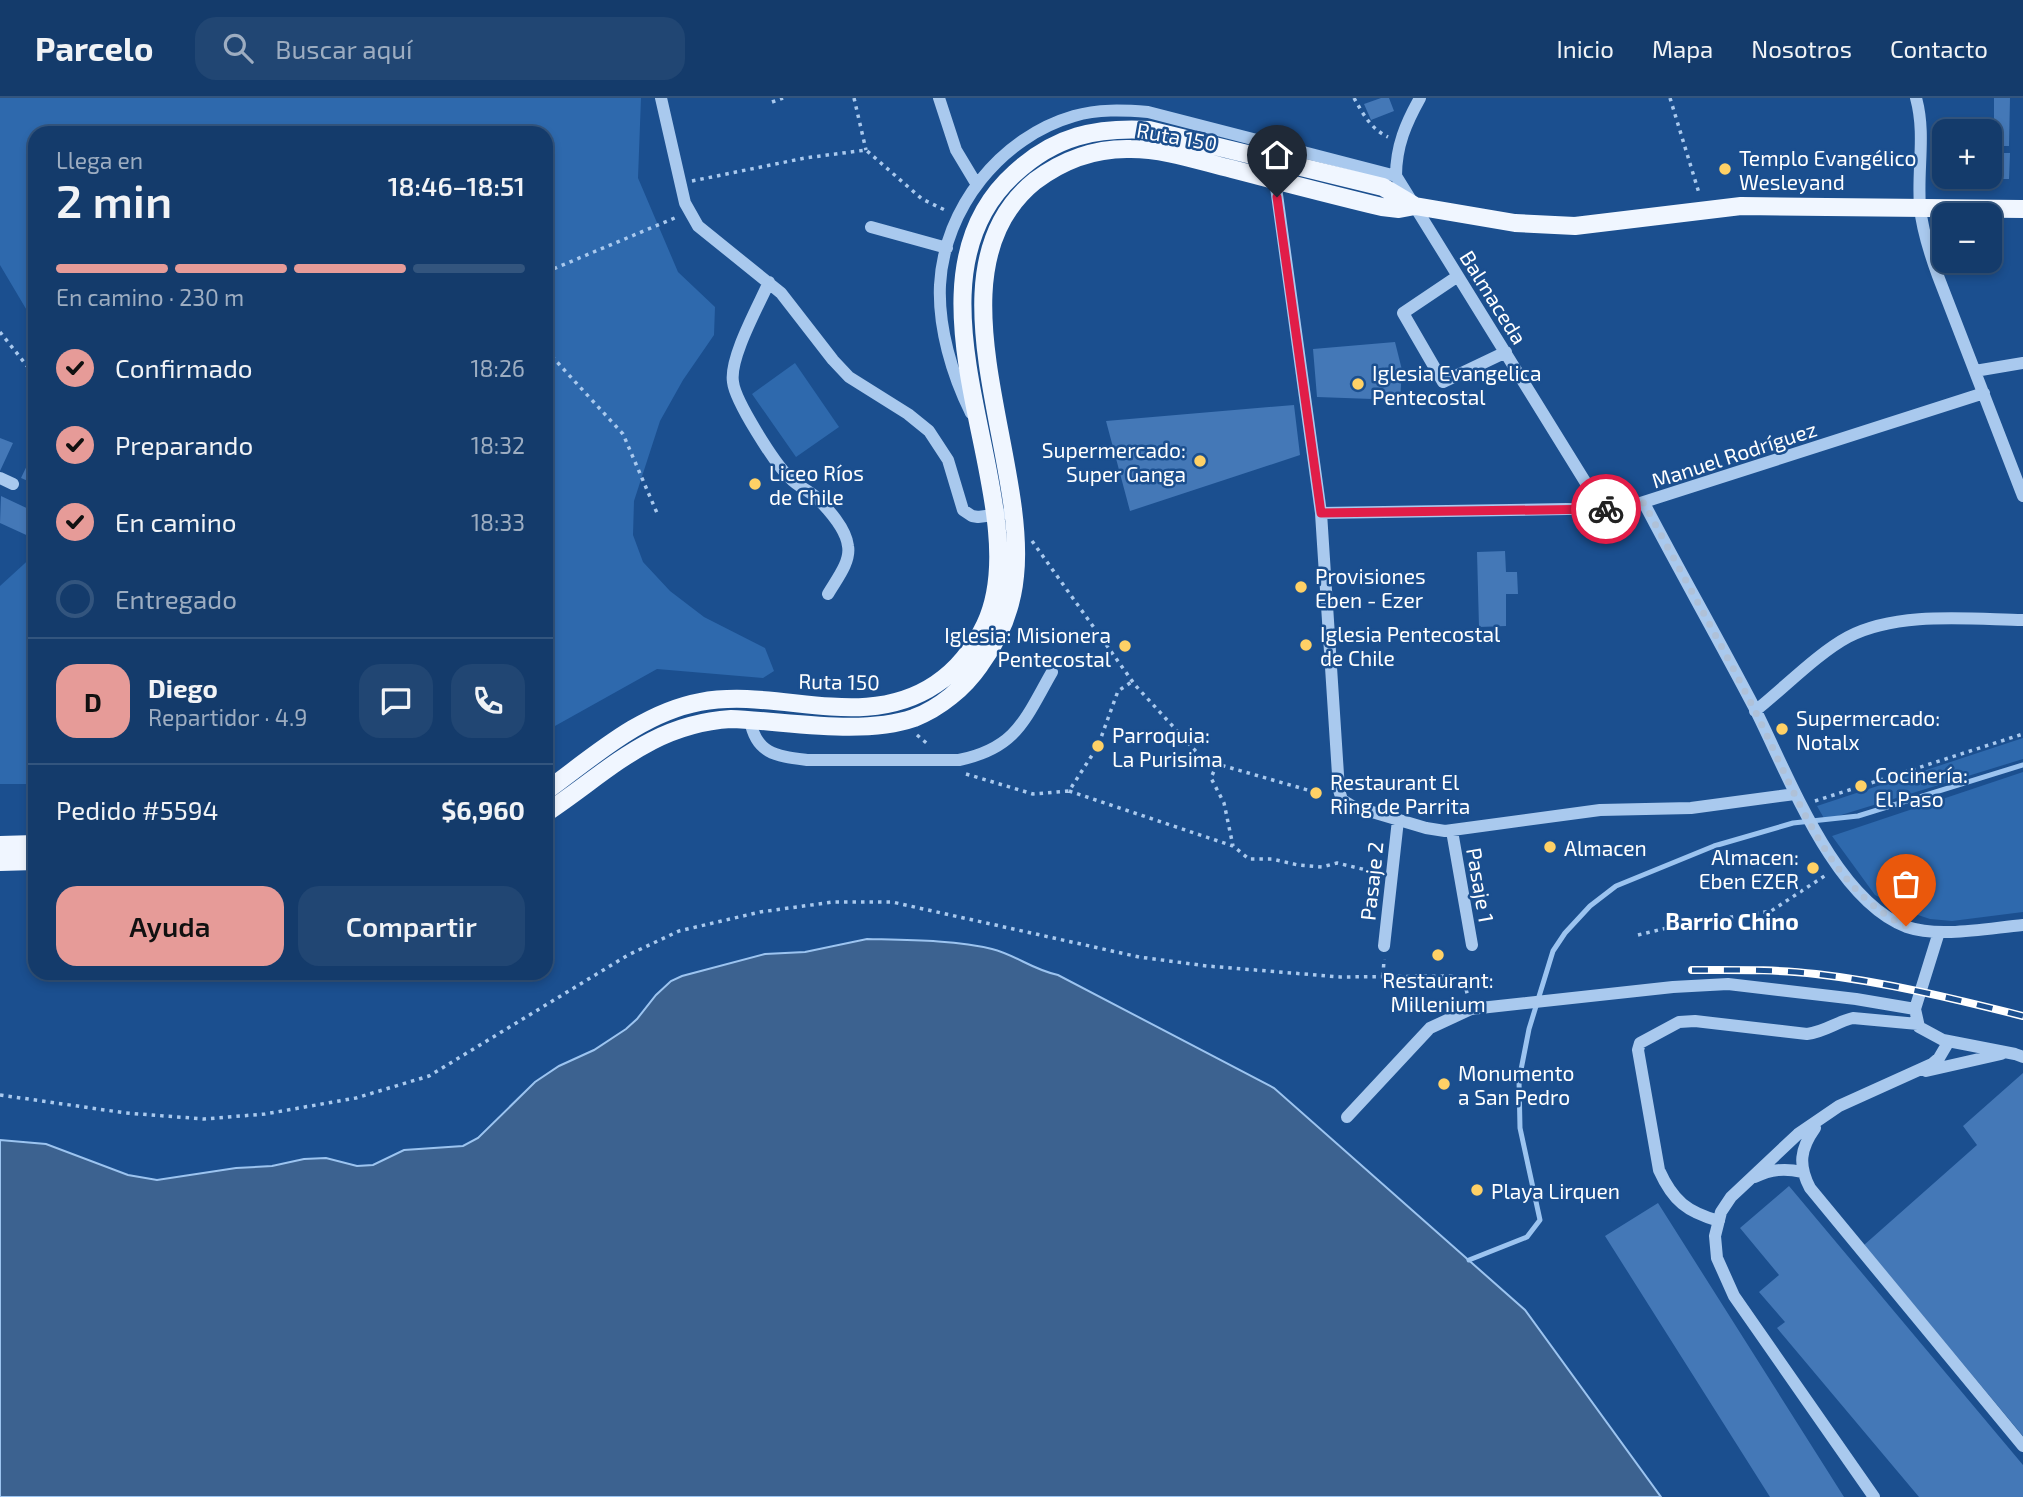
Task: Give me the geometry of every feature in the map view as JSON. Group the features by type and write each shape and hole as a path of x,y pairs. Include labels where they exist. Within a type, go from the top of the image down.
{"main road":[{"name":"Ruta 150","path":"553,786 633,729 678,707 736,699 838,708 874,708 902,702 928,689 959,664 977,641 994,598 999,572 996,514 963,327 965,264 978,223 996,192 1020,168 1047,149 1087,133 1149,130 1383,187 1415,206"},
{"name":"Ruta 150","path":"553,808 654,738 694,724 712,720 750,720 846,726 902,721 928,711 953,695 976,671 995,643 1008,611 1015,575 1014,512 988,362 982,300 989,250 1011,207 1031,185 1056,167 1083,156 1131,149 1171,154 1382,207 1399,209 1415,206"},
{"path":"1415,206 1485,219 1545,225 1599,224 1704,209 1782,205 2023,209"},
{"path":"0,845 28,844"},
{"path":"0,862 28,861"}],"street":[{"path":"661,98 689,213 706,234 787,299 849,377 908,414 929,431 948,460 963,510 972,516 1014,512"},
{"path":"939,98 957,150 977,185"},
{"path":"1147,98 1148,112"},
{"path":"982,436 957,378 944,328 940,285 947,248 958,217 977,185 1003,156 1043,128 1121,104 1396,176 1399,143 1420,98"},
{"path":"1916,98 1922,134 1920,208 1932,259 2023,496"},
{"name":"Balmaceda","path":"1396,176 1602,509"},
{"path":"1275,180 1321,513 1339,790 1342,800 1352,806 1438,831 1600,810 1800,803"},
{"path":"872,227 947,248"},
{"path":"1458,276 1403,313 1443,382 1506,352"},
{"path":"769,282 736,358 732,380 737,396 776,462 790,479 816,497 839,524 848,544 848,559 828,594"},
{"path":"1975,371 2023,363"},
{"name":"Manuel Rodríguez","path":"1321,513 1602,509 1644,503 1983,393"},
{"path":"0,478 13,484"},
{"path":"1644,503 1755,711 1800,803 1838,867 1873,905 1895,921 1917,930 1939,932 2023,925"},
{"path":"1755,711 1840,642 1861,631 1894,623 1936,619 2023,620"},
{"path":"750,720 753,736 762,748 784,757 807,760 959,760 984,755 1000,746 1023,723 1052,672"},
{"name":"Pasaje 2","path":"1384,946 1398,820"},
{"name":"Pasaje 1","path":"1452,831 1472,945"},
{"path":"1939,932 1916,1006 1918,1024 1927,1034 1949,1041 2019,1055"},
{"path":"1347,1117 1430,1028 1471,1009 1673,986 1728,984 1916,1006"},
{"path":"1719,1221 1695,1214 1677,1199 1667,1187 1659,1170 1638,1050 1640,1043 1679,1022 1695,1021 1807,1034 1823,1032 1844,1020 1862,1018 1918,1024"},
{"path":"1874,1497 1734,1296 1717,1258 1715,1236 1721,1212 1731,1197 1798,1134 1839,1106 1918,1072 1939,1058 1949,1041"},
{"path":"1918,1072 2000,1054 2019,1055"},
{"path":"1821,1119 1807,1138 1802,1157 1802,1172 1810,1188 2023,1446"},
{"path":"1749,1180 1766,1172 1782,1169 1802,1172"}],"path":[{"path":"772,102 783,98"},
{"path":"854,98 866,150 922,199 958,217"},
{"path":"1354,98 1377,131 1399,143"},
{"path":"1670,98 1704,209"},
{"path":"680,184 805,158 866,150"},
{"path":"553,269 689,213"},
{"path":"0,332 28,367"},
{"path":"553,359 623,434 657,513"},
{"path":"1014,512 1038,550 1133,681 1202,758 1342,800"},
{"path":"1069,791 1098,746 1118,691 1133,681"},
{"path":"902,721 958,772 1033,794 1069,791 1233,846 1249,859 1272,859 1322,867 1337,863 1391,876"},
{"path":"1800,803 2023,734"},
{"path":"1216,764 1211,778 1224,803 1233,846"},
{"path":"1638,935 1679,925 1771,911 1838,867"},
{"path":"0,1095 126,1114 204,1119 265,1114 356,1098 429,1076 628,955 679,931 760,912 833,902 892,902 1139,957 1207,966 1340,977 1455,976 1464,981 1471,1009"}],"shaded area":[{"path":"0,98 641,98 638,178 678,272 715,307 714,335 683,380 660,421 634,501 633,535 643,562 670,591 704,617 765,648 774,671 763,678 657,669 553,727 553,126 28,126 28,312 0,265"},
{"path":"795,363 839,427 796,457 752,394"},
{"path":"28,560 28,784 0,784 0,586"},
{"path":"2023,738 2023,759 1825,820 1817,806"},
{"path":"2023,772 2023,912 1952,921 1930,919 1909,912 1875,895 1832,836"},
{"path":"867,939 947,942 1001,952 1058,975 1274,1088 1525,1310 1661,1497 0,1497 0,1140 46,1144 128,1175 157,1180 236,1168 272,1166 304,1159 326,1158 357,1166 373,1165 404,1150 463,1146 478,1138 535,1082 626,1029 671,981 765,954 805,952"}],"building":[{"path":"1389,98 1394,111 1371,120 1364,104"},
{"path":"1994,98 2010,98 2009,146 2002,146 2002,119 1994,119"},
{"path":"2002,153 2010,153 2009,179 2002,179"},
{"name":"Iglesia Evangelica Pentecostal","path":"1395,342 1402,370 1400,400 1317,397 1313,349"},
{"name":"Supermercado: Super Ganga","path":"1294,405 1300,455 1130,511 1106,421"},
{"path":"0,438 13,443 0,471"},
{"path":"28,463 28,481 21,478"},
{"path":"1,496 28,509 28,536 0,523"},
{"path":"1505,551 1506,572 1517,572 1518,594 1506,594 1506,626 1479,627 1477,552"},
{"path":"2023,1073 2023,1436 1864,1245 1977,1145 1963,1126"},
{"path":"1789,1186 2023,1465 2023,1497 1919,1497 1777,1328 1785,1322 1759,1292 1779,1275 1740,1228"},
{"path":"1658,1203 1844,1497 1770,1497 1605,1236"}],"waterway":[{"path":"1469,1260 1527,1237 1540,1220 1520,1128 1519,1080 1529,1029 1553,951 1565,933 1590,906 1616,886 1714,846 1793,823 1858,816 2023,765"}],"railway":[{"path":"1692,970 1785,971 1842,977 2023,1016"}],"way so far":[{"path":"1606,509 1644,503 1820,839 1838,867 1861,893 1885,915 1906,926"}],"place":[{"name":"Templo Evangélico Wesleyand","path":"1725,169"},
{"name":"Iglesia Evangelica Pentecostal","path":"1358,384"},
{"name":"Supermercado: Super Ganga","path":"1200,461"},
{"name":"Liceo Ríos de Chile","path":"755,484"},
{"name":"Provisiones Eben - Ezer","path":"1301,587"},
{"name":"Iglesia Pentecostal de Chile","path":"1306,645"},
{"name":"Iglesia: Misionera Pentecostal","path":"1125,646"},
{"name":"Supermercado: Notalx","path":"1782,729"},
{"name":"Parroquia: La Purisima","path":"1098,746"},
{"name":"Cocinería: El Paso","path":"1861,786"},
{"name":"Restaurant El Ring de Parrita","path":"1316,793"},
{"name":"Almacen","path":"1550,847"},
{"name":"Almacen: Eben EZER","path":"1813,868"},
{"name":"Restaurant: Millenium","path":"1438,955"},
{"name":"Monumento a San Pedro","path":"1444,1084"},
{"name":"Playa Lirquen","path":"1477,1190"}],"district":[{"name":"Barrio Chino","path":"1732,921"}],"route":[{"path":"1277,197 1321,513 1606,509"}]}
